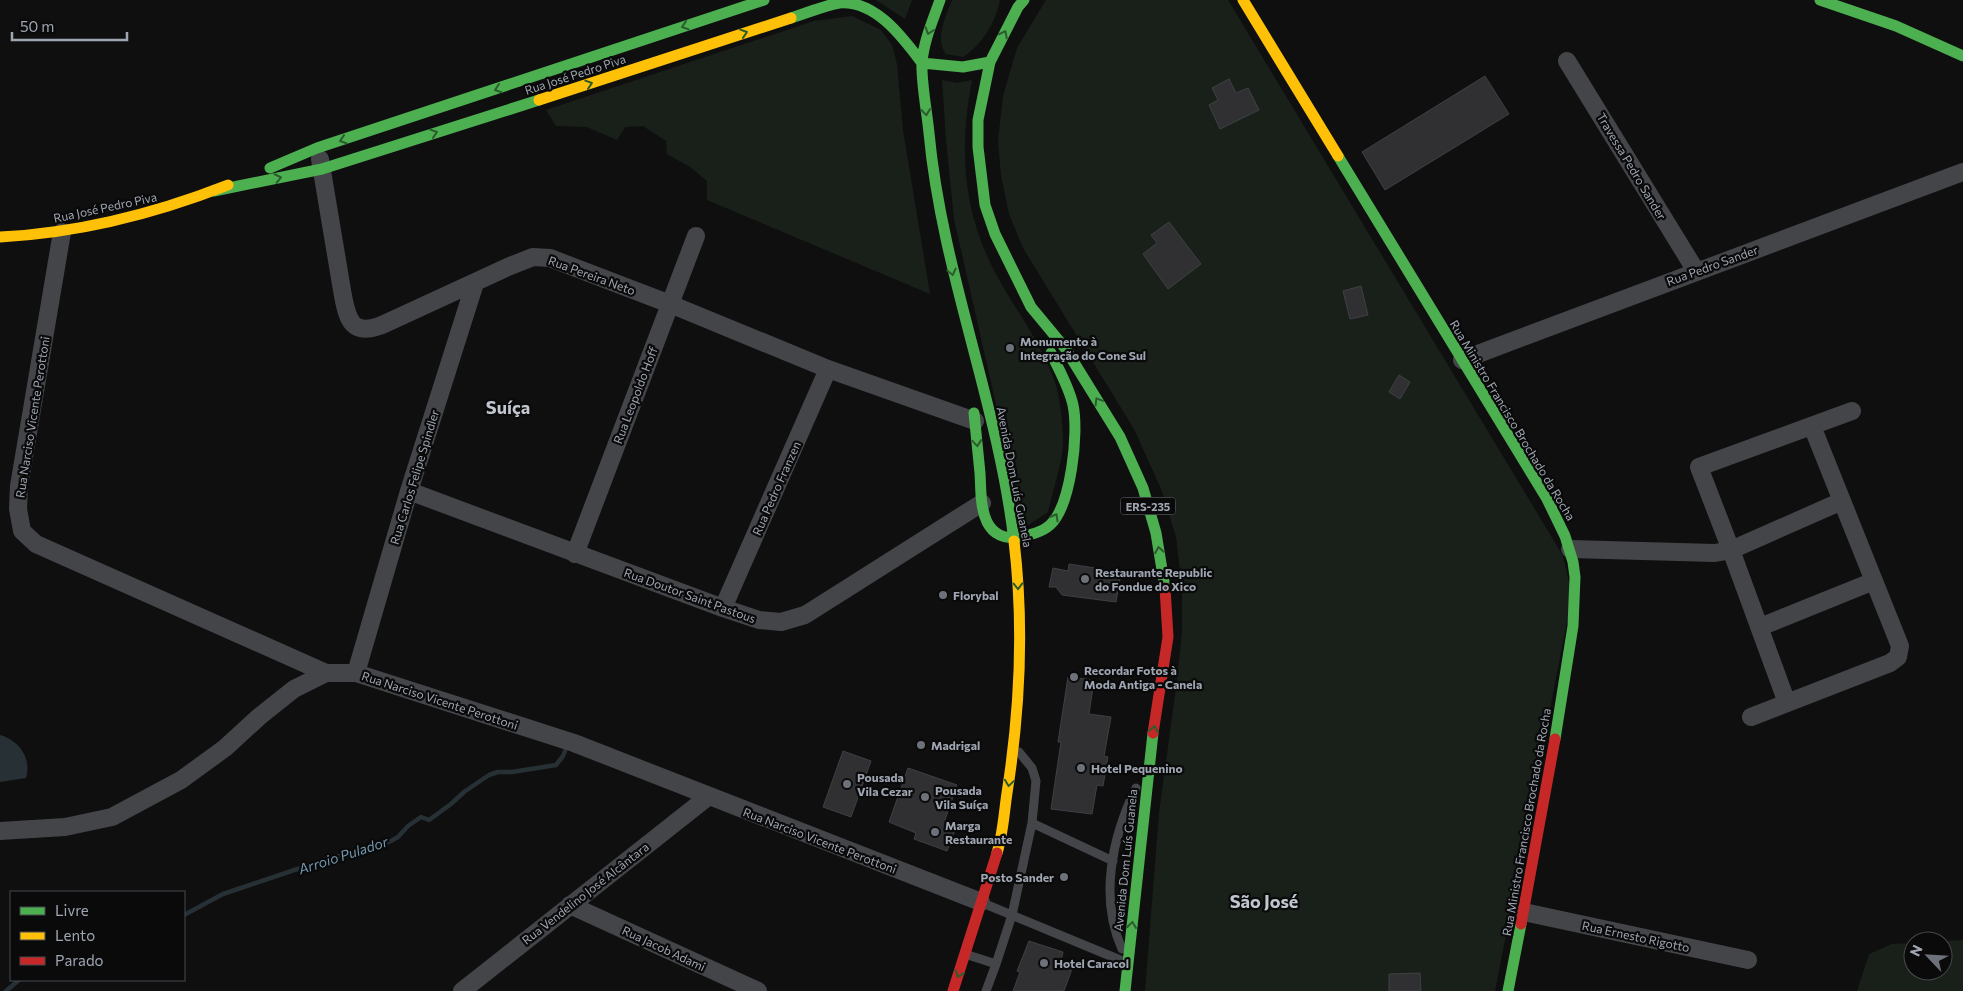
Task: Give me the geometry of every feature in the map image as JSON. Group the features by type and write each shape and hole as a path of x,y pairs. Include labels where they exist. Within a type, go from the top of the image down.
{"street":[{"name":"Rua José Pedro Piva","path":"0,238 62,232 159,210 214,191 317,148 764,0"},
{"name":"Avenida Dom Luís Guanela","path":"940,0 926,38 922,63 930,149 942,227 995,434 1014,538 1018,574 1019,659 1014,746 998,850 953,991"},
{"name":"Rua Ministro Francisco Brochado da Rocha","path":"1243,0 1548,501 1570,549 1576,580 1574,609 1556,734 1508,991"},
{"path":"1820,0 1896,26 1963,56"},
{"name":"Avenida Dom Luís Guanela","path":"1019,2 990,62 978,120 978,147 985,205 994,234 1031,307 1065,348 1120,437 1143,488 1156,533 1165,583 1168,637 1149,762 1125,991"},
{"name":"Rua José Pedro Piva","path":"214,191 322,169 769,24 840,4 858,4 886,20 904,38 922,63"},
{"name":"Travessa Pedro Sander","path":"1568,61 1696,271"},
{"path":"922,63 963,67 990,62"},
{"name":"Rua Pereira Neto","path":"317,148 343,296 348,318 357,328 368,330 382,325 533,257 550,258 670,304 828,369 975,421"},
{"name":"Rua Pedro Sander","path":"1462,360 1963,172"},
{"name":"Rua Narciso Vicente Perottoni","path":"62,232 20,486 18,509 22,531 36,544 326,673 356,672 574,743 981,902"},
{"name":"Rua Leopoldo Hoff","path":"575,554 696,236"},
{"name":"Rua Carlos Felipe Spindler","path":"356,672 409,491 475,283"},
{"path":"970,342 982,503 986,522 993,532 1003,537 1014,538 1042,531 1053,522 1062,502 1069,478 1074,446 1074,412 1068,391 1031,307"},
{"name":"Rua Pedro Franzen","path":"723,608 828,369"},
{"path":"1787,703 1699,467 1852,411"},
{"path":"1751,717 1890,664 1898,657 1900,646 1812,426"},
{"name":"Rua Doutor Saint Pastous","path":"409,491 723,608 759,620 781,622 806,615 982,503"},
{"path":"1570,549 1715,553 1731,550 1842,501"},
{"path":"1760,627 1874,581"},
{"path":"0,832 65,827 112,817 181,780 225,748 260,716 294,689 326,673"},
{"name":"Rua Vendelino José Alcântara","path":"462,991 709,796"},
{"name":"Rua Jacob Adami","path":"570,905 758,991"},
{"name":"Rua Ernesto Rigotto","path":"1524,912 1748,960"}],"lane":[{"path":"986,991 1012,915 1032,823 1036,781 1032,768 1014,746"},
{"path":"1128,963 1114,931 1109,901 1113,861 1123,815 1149,762"},
{"path":"1032,823 1113,861"},
{"path":"981,902 1128,963"},
{"path":"966,954 996,964"}],"shaded area":[{"path":"876,0 912,0 905,19"},
{"path":"952,0 1000,0 995,17 987,32 977,46 963,57 946,54 941,41 942,27"},
{"path":"1046,0 1228,0 1563,556 1572,596 1495,991 1145,991 1159,813 1182,631 1182,588 1176,537 1162,491 1134,429 1023,248 1009,214 1001,176 998,141 1003,96 1017,48"},
{"path":"852,16 881,30 892,45 897,64 903,130 930,294 707,200 707,181 690,167 667,154 666,141 643,126 625,127 617,140 587,127 556,126 546,110 814,21"},
{"path":"942,80 957,83 972,80 965,134 965,160 972,210 989,260 1040,348 1058,394 1063,440 1057,478 1048,512 1024,528 954,219"},
{"path":"0,735 13,741 22,751 27,764 26,778 0,782"},
{"path":"1953,940 1963,940 1963,991 1857,991 1869,954 1892,944 1903,943 1903,981 1953,981"}],"building":[{"path":"1485,76 1509,114 1385,190 1362,152"},
{"path":"1229,79 1236,93 1248,88 1259,110 1220,129 1209,105 1218,100 1212,88"},
{"path":"1169,222 1201,264 1168,289 1143,254 1157,243 1151,235"},
{"path":"1361,286 1368,315 1350,319 1343,291"},
{"path":"1399,375 1410,382 1400,399 1389,392"},
{"name":"Restaurante Republic do Fondue do Xico","path":"1069,564 1121,572 1116,602 1062,595 1056,587 1049,587 1053,568 1068,571"},
{"path":"1068,677 1094,680 1089,714 1111,717 1104,756 1108,757 1103,786 1097,785 1092,814 1051,809 1061,742 1058,742"},
{"name":"Pousada Vila Cezar","path":"843,751 871,761 851,817 823,807"},
{"name":"Pousada Vila Suíça","path":"908,768 957,785 945,820 957,825 947,851 914,839 916,833 889,822"},
{"name":"Hotel Caracol","path":"1029,941 1063,952 1061,961 1073,966 1064,991 1013,991 1020,972 1017,971"},
{"path":"1420,973 1421,991 1389,991 1389,974"}],"waterway":[{"name":"Arroio Pulador","path":"185,914 223,894 330,858 367,850 391,841 421,817 429,820 489,775 498,772 512,772 556,765 563,756 567,746"},
{"name":"Arroio Pulador","path":"6,991 18,981"}],"traffic: fast":[{"path":"270,168 317,148 764,0"},
{"path":"940,0 927,38 922,62 923,88 936,185 957,287 996,439 1014,541"},
{"path":"1024,0 1018,7 990,62 978,120 978,147 985,205 995,234 1031,307 1065,348 1120,437 1143,488 1156,533 1165,588"},
{"path":"1820,0 1896,26 1963,56"},
{"path":"791,18 833,4 852,4 877,14 887,22 922,63 963,67 990,62"},
{"path":"214,191 322,169 539,100"},
{"path":"1338,156 1547,499 1565,536 1573,562 1575,577 1573,626 1555,739"},
{"path":"974,413 982,504 987,522 996,533 1009,538 1039,532 1046,528 1057,516 1068,486 1072,468 1075,433 1075,417 1071,398 1051,353"},
{"path":"1125,991 1153,733"},
{"path":"1508,991 1521,924"}],"traffic: slow":[{"path":"1243,0 1338,156"},
{"path":"539,100 791,18"},
{"path":"0,237 59,231 116,220 172,205 228,185"},
{"path":"997,853 1002,831 1018,699 1020,635 1014,541"}],"traffic: jam":[{"path":"1153,733 1168,637 1165,588"},
{"path":"1521,924 1555,739"},
{"path":"953,991 997,853"}],"place":[{"name":"Monumento à Integração do Cone Sul","path":"1010,348"},
{"name":"Restaurante Republic do Fondue do Xico","path":"1085,579"},
{"name":"Florybal","path":"943,595"},
{"name":"Recordar Fotos à Moda Antiga - Canela","path":"1074,677"},
{"name":"Madrigal","path":"921,745"},
{"name":"Hotel Pequenino","path":"1081,768"},
{"name":"Pousada Vila Cezar","path":"847,784"},
{"name":"Pousada Vila Suíça","path":"925,797"},
{"name":"Marga Restaurante","path":"935,832"},
{"name":"Posto Sander","path":"1064,877"},
{"name":"Hotel Caracol","path":"1044,963"}],"district":[{"name":"Suíça","path":"508,407"},
{"name":"São José","path":"1264,901"}]}
